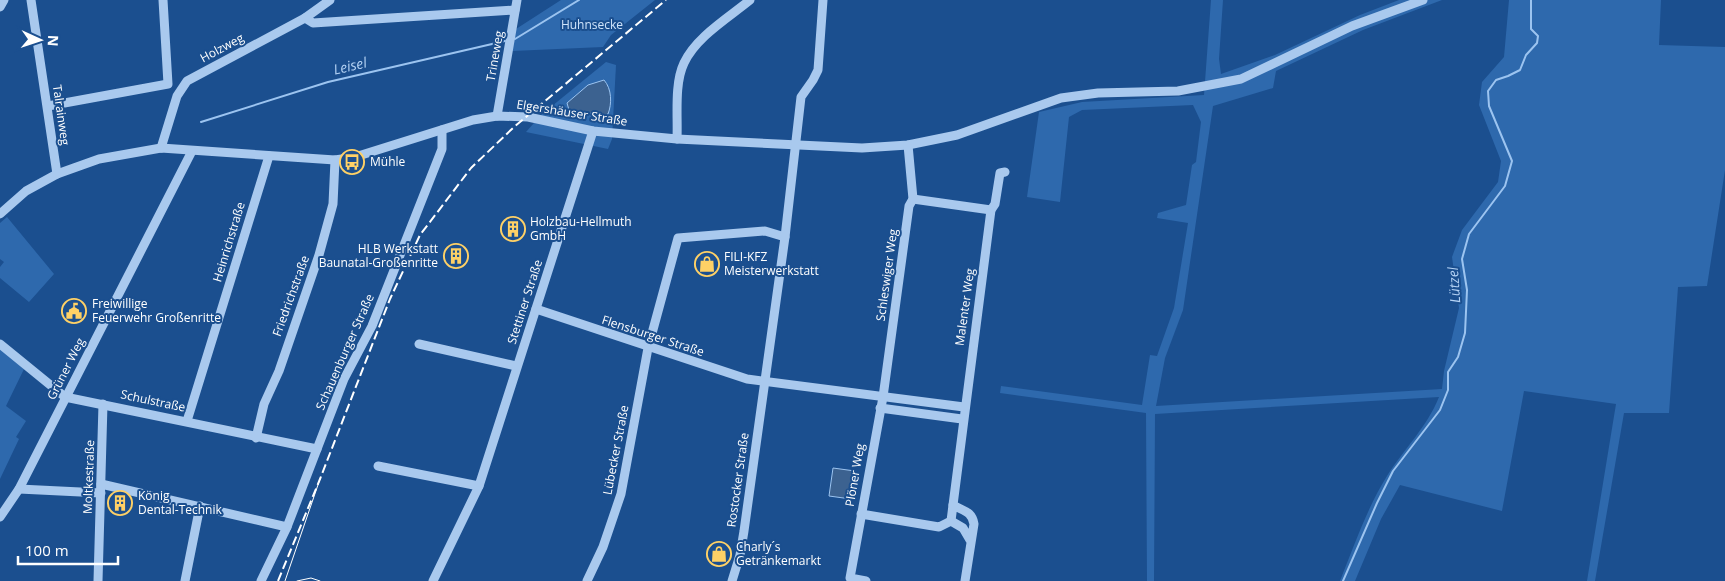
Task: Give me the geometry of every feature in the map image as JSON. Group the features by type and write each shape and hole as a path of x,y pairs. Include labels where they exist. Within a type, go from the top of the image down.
{"street":[{"path":"0,7 4,0"},
{"name":"Talrainweg","path":"31,0 57,174"},
{"path":"163,0 168,84 177,96"},
{"name":"Holzweg","path":"161,148 177,96 187,81 306,18 330,0"},
{"name":"Trineweg","path":"497,116 517,0"},
{"path":"677,139 679,85 684,63 697,44 750,0"},
{"name":"Rostocker Straße","path":"732,581 740,555 785,238 801,96 818,70 823,0"},
{"name":"Elgershäuser Straße","path":"0,214 26,191 57,174 99,159 161,148 335,160 355,157 473,120 497,116 540,118 592,131 677,139 871,148 908,145 957,135 1070,97 1098,93 1178,91 1241,79 1352,26 1423,0"},
{"path":"306,18 314,23 515,10"},
{"path":"48,106 168,84"},
{"name":"Schauenburger Straße","path":"261,581 287,527 344,379 372,326 442,149 442,130"},
{"name":"Stettiner Straße","path":"433,581 479,486 592,131"},
{"name":"Schleswiger Weg","path":"880,408 909,206 913,199 908,145"},
{"name":"Grüner Weg","path":"0,517 19,489 192,151"},
{"name":"Heinrichstraße","path":"187,421 269,156"},
{"name":"Friedrichstraße","path":"256,438 264,404 279,371 319,254 333,204 335,160"},
{"name":"Malenter Weg","path":"951,520 962,419 991,210 995,204 1000,173 1005,172"},
{"path":"913,199 991,210"},
{"path":"648,348 678,238 765,231 785,238"},
{"name":"Flensburger Straße","path":"536,309 648,348 747,379 764,382"},
{"name":"Schulstraße","path":"0,344 66,397 187,421 256,438 317,449"},
{"path":"420,344 516,366"},
{"name":"Lübecker Straße","path":"587,581 603,547 622,494 648,348"},
{"path":"764,382 964,407"},
{"name":"Moltkestraße","path":"98,581 103,404"},
{"path":"880,408 962,419"},
{"name":"Plöner Weg","path":"880,408 861,514 939,527 951,520"},
{"path":"378,466 479,486"},
{"path":"19,489 101,489 200,506 287,527"},
{"path":"953,505 968,512 973,517 974,524 965,581"},
{"path":"185,581 200,506"},
{"path":"861,514 850,578 866,581"},
{"path":"951,520 963,528 970,540"}],"green space":[{"name":"Huhnsecke","path":"561,0 655,0 611,35 603,47 512,51 516,29"},
{"path":"1211,0 1223,0 1219,59 1221,74 1275,55 1360,15 1399,0 1442,0 1363,30 1276,71 1273,88 1213,106 1183,310 1165,358 1156,406 1442,389 1444,371 1459,308 1452,257 1462,230 1498,182 1501,161 1479,105 1482,82 1504,57 1509,0 1661,0 1659,45 1725,47 1725,170 1707,286 1678,287 1669,413 1624,413 1595,581 1587,581 1616,404 1524,391 1502,511 1400,485 1381,519 1355,581 1340,581 1367,514 1387,476 1422,428 1439,397 1155,414 1154,581 1147,581 1146,413 1000,393 1001,386 1142,405 1150,355 1157,356 1174,308 1188,223 1157,218 1158,213 1186,205 1192,165 1196,162 1201,122 1193,105 1082,110 1069,117 1060,202 1027,197 1039,112 1082,102 1204,95"},
{"path":"606,62 616,65 612,139 608,149 526,132 541,115"},
{"path":"7,217 54,274 29,302 0,278 0,267 4,262 0,259 0,223"},
{"path":"0,348 24,369 6,406 26,421 16,437 19,439 0,479"}],"shaded area":[{"path":"604,80 609,88 610,106 608,114 600,117 590,113 569,110 567,103 588,85"},
{"path":"833,468 855,471 851,499 829,496"}],"waterway":[{"name":"Leisel","path":"515,39 579,0"},
{"name":"Lützel","path":"1343,581 1393,471 1440,410 1448,390 1448,372 1458,357 1465,333 1467,290 1462,259 1469,234 1505,186 1512,161 1489,106 1488,91 1496,80 1520,70 1526,55 1537,43 1538,36 1531,29 1531,0"},
{"name":"Leisel","path":"201,122 328,82 505,41"}],"tram line":[{"path":"285,581 320,479"},
{"path":"297,581 311,578 320,581"}],"railway":[{"path":"278,581 390,299 420,235 471,168 514,127 666,0"}],"place":[{"name":"Mühle","path":"352,162"},
{"name":"Holzbau-Hellmuth GmbH","path":"513,229"},
{"name":"HLB Werkstatt Baunatal-Großenritte","path":"456,256"},
{"name":"FILI-KFZ Meisterwerkstatt","path":"707,264"},
{"name":"Freiwillige Feuerwehr Großenritte","path":"74,311"},
{"name":"König Dental-Technik","path":"120,503"},
{"name":"Charly´s Getränkemarkt","path":"719,554"}]}
